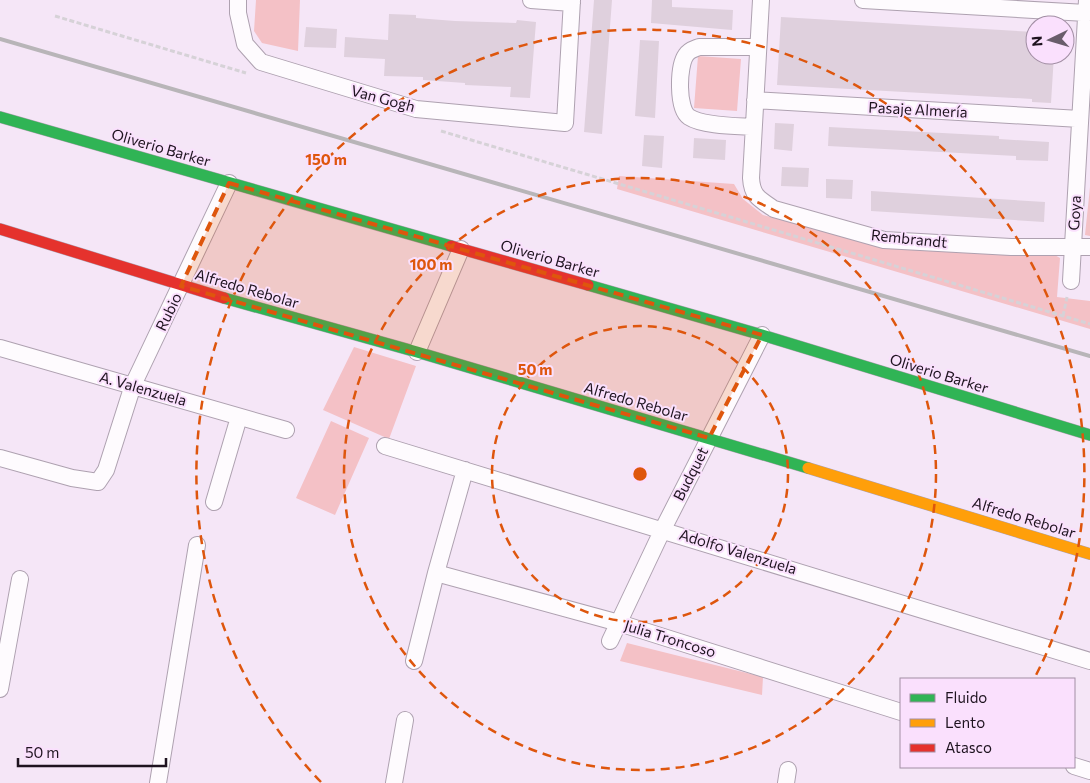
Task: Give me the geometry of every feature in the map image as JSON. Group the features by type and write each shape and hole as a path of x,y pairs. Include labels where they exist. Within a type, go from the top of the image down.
{"street":[{"path":"531,0 572,2"},
{"name":"Rembrandt","path":"761,0 751,163 752,190 759,199 774,209 884,240 1011,247 1082,246"},
{"path":"863,0 1086,6"},
{"name":"Van Gogh","path":"238,6 244,44 261,62 416,109 565,123 572,2"},
{"name":"Goya","path":"1071,281 1082,246 1084,179 1080,119 1087,63 1086,6"},
{"path":"754,127 714,124 689,117 684,112 680,72 686,55 690,50 699,47 758,47"},
{"name":"Pasaje Almería","path":"755,100 1080,119"},
{"name":"Oliverio Barker","path":"0,117 762,335 1090,436"},
{"name":"Rubio","path":"0,458 72,478 98,482 106,470 133,386 229,183"},
{"name":"Alfredo Rebolar","path":"0,229 181,286 417,352 709,438 1090,554"},
{"path":"417,352 461,248"},
{"name":"Budquet","path":"610,641 663,529 762,335"},
{"name":"A. Valenzuela","path":"0,348 286,430"},
{"path":"214,502 239,417"},
{"name":"Adolfo Valenzuela","path":"385,446 663,529 1090,661"},
{"path":"414,661 436,572 465,470"},
{"path":"158,783 197,545"},
{"name":"Julia Troncoso","path":"436,572 619,623 900,712"},
{"path":"0,689 20,579"},
{"path":"394,783 405,720"},
{"path":"1075,766 1090,772"}],"path":[{"path":"54,16 251,74"},
{"path":"432,128 1090,324"}],"highlighted area":[{"path":"229,183 762,335 709,438 181,286"}],"shaded area":[{"path":"256,0 300,0 298,51 262,43 254,31"},
{"path":"698,56 741,59 737,111 694,108"},
{"path":"619,176 734,184 743,199 763,215 887,248 1053,254 1060,258 1057,297 1090,301 1090,329 617,189"},
{"path":"1090,187 1090,236 1085,235"},
{"path":"354,347 416,366 389,439 323,410"},
{"path":"331,421 369,438 335,515 296,498"},
{"path":"627,643 763,677 762,695 620,661"}],"building":[{"path":"594,0 612,0 602,134 584,132"},
{"path":"652,0 672,0 672,7 733,10 732,30 651,23"},
{"path":"389,14 416,15 416,18 455,21 516,23 517,20 536,22 530,98 510,97 511,87 465,85 465,83 423,80 423,77 384,76 385,59 344,57 345,37 388,40"},
{"path":"781,17 1025,31 1025,65 1053,65 1051,103 1032,102 1032,99 777,85"},
{"path":"306,27 337,29 336,48 304,47"},
{"path":"640,40 659,41 655,118 635,116"},
{"path":"775,123 794,124 792,151 774,149"},
{"path":"829,127 999,136 999,139 1049,142 1048,161 1016,160 1016,156 828,146"},
{"path":"644,135 664,136 662,168 642,166"},
{"path":"694,138 726,140 725,160 693,158"},
{"path":"782,167 809,168 808,187 781,186"},
{"path":"826,179 853,180 852,199 826,198"},
{"path":"871,191 1045,202 1044,222 871,211"}],"railway":[{"path":"0,39 1090,356"}],"traffic: fast":[{"path":"0,117 451,246"},
{"path":"588,285 762,335 1090,435"},
{"path":"224,298 417,352 808,468"}],"traffic: slow":[{"path":"808,468 1090,554"}],"traffic: jam":[{"path":"0,229 224,298"},
{"path":"451,246 588,285"}]}
